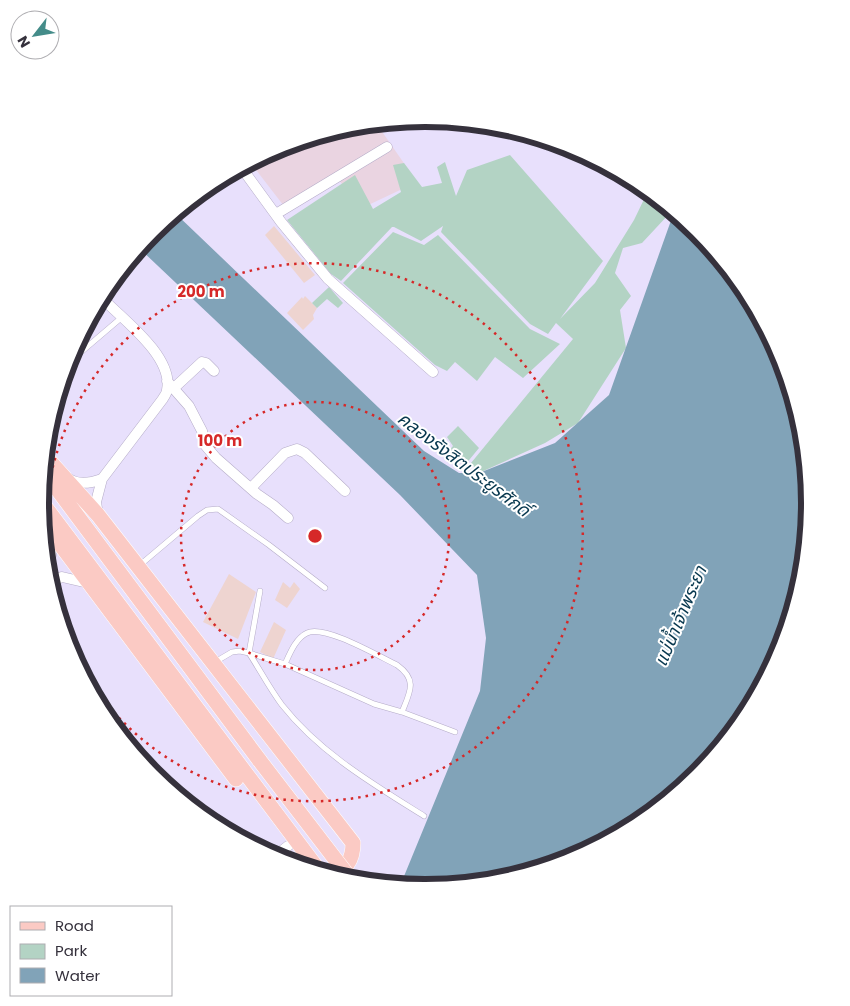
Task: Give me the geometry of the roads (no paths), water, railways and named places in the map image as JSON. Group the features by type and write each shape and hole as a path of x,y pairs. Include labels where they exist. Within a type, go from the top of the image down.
{"main road":[{"path":"51,470 98,515 353,844 353,852 348,864 342,870"},
{"path":"51,470 260,761 343,870"},
{"path":"49,513 312,861"},
{"path":"50,532 296,856"}],"street":[{"path":"276,214 387,147"},
{"path":"246,173 276,214 328,279 433,372"},
{"path":"107,303 143,336 162,363 170,385 189,406 202,431 206,445 216,458 288,518"},
{"path":"98,515 96,502 102,479 162,400 170,385 202,362 206,363 214,371"},
{"path":"251,488 286,453 297,449 306,453 345,492"},
{"path":"51,470 70,481 82,484 102,479"},
{"path":"57,579 62,577 88,583"},
{"path":"281,851 288,846"}],"lane":[{"path":"80,353 121,318"},
{"path":"138,566 198,516 207,510 218,509 325,588"},
{"path":"260,591 250,653 278,699 305,730 346,766 424,816"},
{"path":"285,664 294,646 306,633 317,630 337,636 397,665 405,671 410,680 411,689 402,712"},
{"path":"212,664 232,652 250,653 285,664 374,704 402,712 455,732"}],"water":[{"name":"แม่น้ำเจ้าพระยา","path":"180,218 424,451 459,473 479,473 555,443 609,395 672,219 708,255 738,294 751,315 773,359 794,430 798,454 801,503 798,552 788,600 773,647 738,712 708,751 673,786 634,816 569,851 522,866 474,876 425,879 403,878 480,691 486,638 477,575 400,495 144,253"}],"water label":[{"name":"คลองรังสิตประยูรศักดิ์","path":"464,464"}]}
